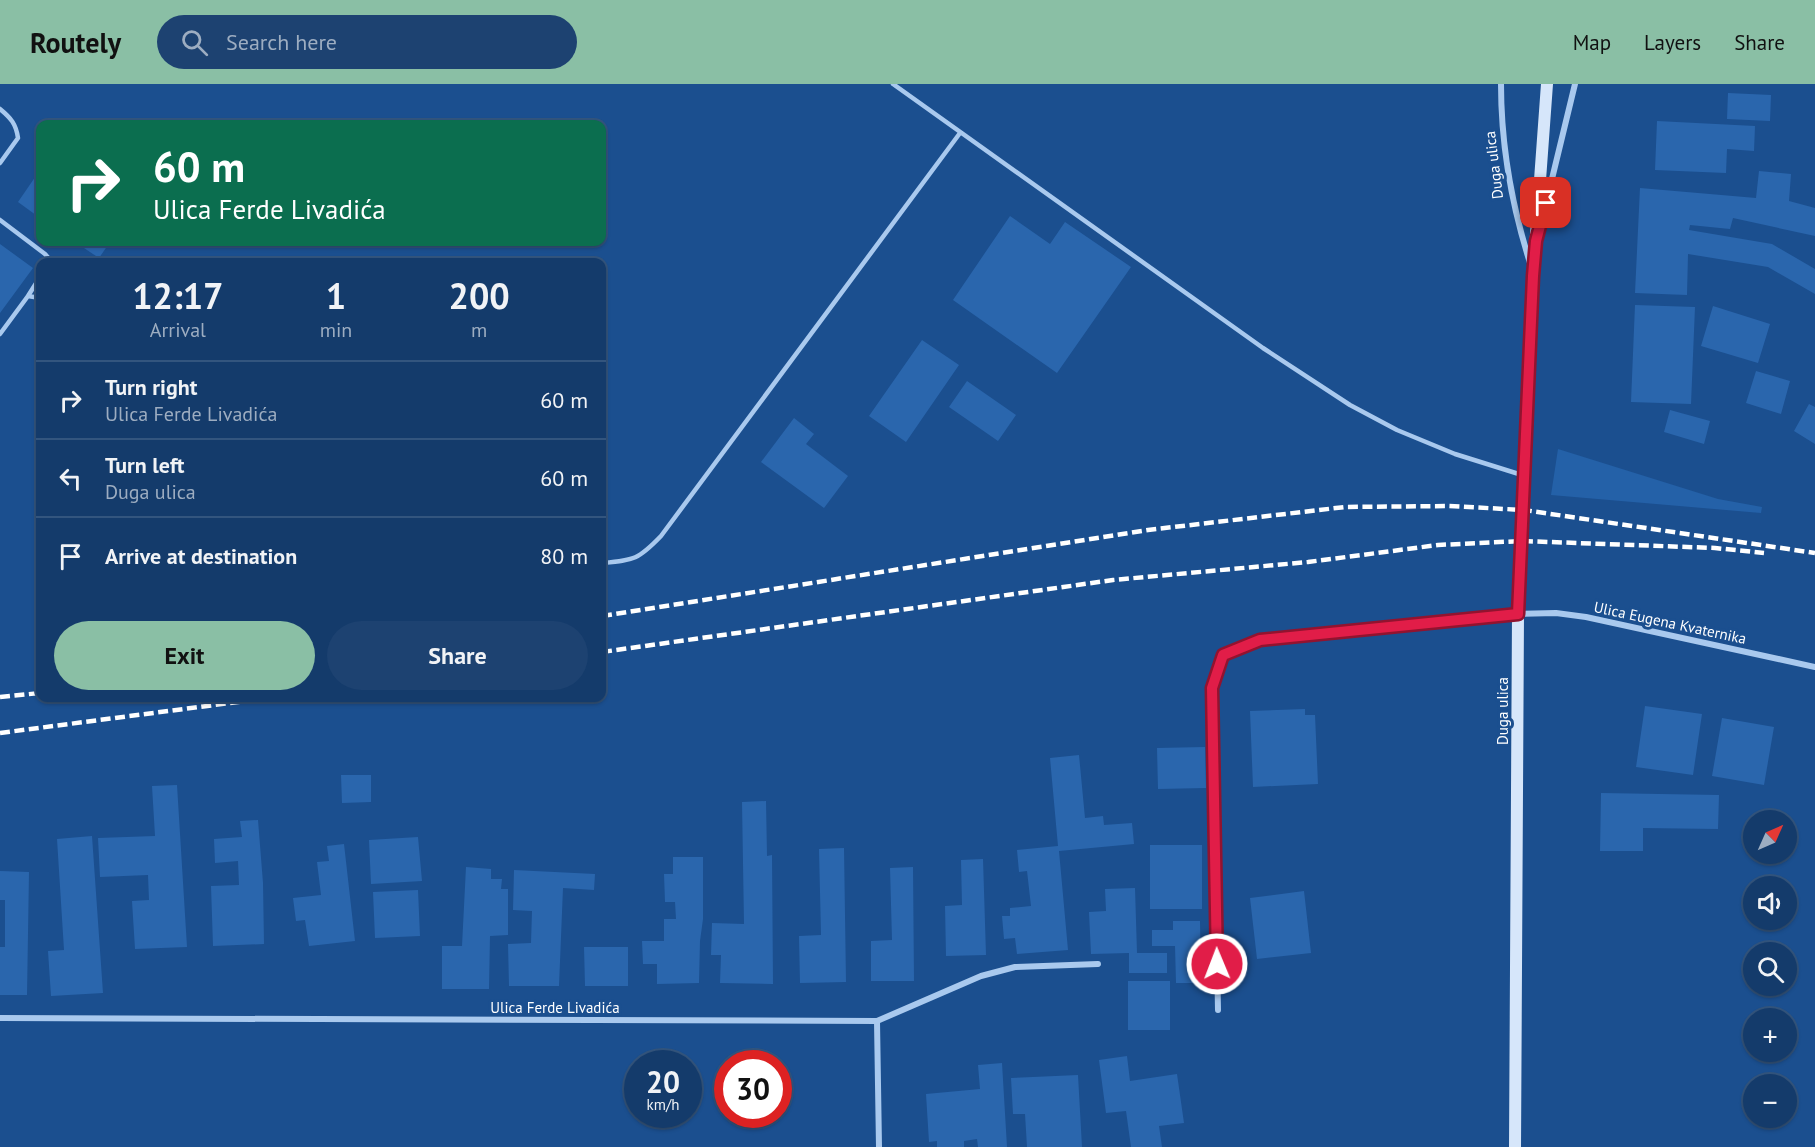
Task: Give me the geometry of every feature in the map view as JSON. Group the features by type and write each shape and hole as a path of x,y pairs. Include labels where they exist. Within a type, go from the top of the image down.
{"street":[{"name":"Duga ulica","path":"1501,84 1507,174 1533,276"},
{"name":"Duga ulica","path":"1515,1147 1518,614 1526,476 1533,276 1547,84"},
{"name":"Duga ulica","path":"1536,241 1575,84"},
{"name":"Ulica Eugena Kvaternika","path":"1518,614 1556,613 1586,617 1815,667"},
{"path":"1218,1010 1212,688 1223,655 1260,640 1518,614"},
{"name":"Ulica Ferde Livadića","path":"0,1018 877,1021 981,976 1015,967 1098,964"},
{"path":"877,1021 879,1147"}],"lane":[{"path":"893,84 1263,348 1350,405 1397,430 1435,446 1526,476"},
{"path":"0,109 10,117 17,128 18,138 0,163"},
{"path":"606,563 626,561 643,555 661,536 960,133"},
{"path":"0,220 48,258"},
{"path":"0,334 36,283"},
{"path":"28,296 36,297"}],"shaded area":[{"path":"1558,449 1718,499 1762,507 1761,513 1551,495"}],"building":[{"path":"1728,93 1771,95 1770,121 1727,119"},
{"path":"1657,121 1755,126 1754,151 1727,149 1726,173 1655,170"},
{"path":"1759,171 1791,174 1789,201 1815,208 1815,236 1733,218 1730,229 1690,225 1689,230 1772,244 1815,269 1815,294 1768,267 1688,254 1687,295 1635,293 1640,188 1756,198"},
{"path":"36,176 36,215 18,202"},
{"path":"1010,216 1050,244 1065,222 1131,267 1057,373 953,300"},
{"path":"0,244 33,268 0,313"},
{"path":"81,246 107,246 99,258"},
{"path":"1635,305 1695,307 1691,404 1631,402"},
{"path":"1713,306 1770,324 1758,363 1701,346"},
{"path":"922,340 959,365 906,442 869,416"},
{"path":"1756,371 1790,381 1781,414 1746,403"},
{"path":"967,381 1016,415 998,441 949,407"},
{"path":"1809,404 1815,407 1815,444 1794,431"},
{"path":"1670,410 1710,421 1704,444 1664,432"},
{"path":"794,418 814,434 806,444 848,476 824,508 761,462"},
{"path":"1645,706 1702,714 1693,775 1636,767"},
{"path":"1305,709 1305,715 1315,715 1318,784 1253,787 1250,711"},
{"path":"1722,718 1774,727 1764,785 1712,776"},
{"path":"1205,747 1206,788 1158,789 1157,748"},
{"path":"1079,755 1085,818 1103,816 1104,825 1132,823 1134,844 1059,851 1068,950 1017,954 1015,938 1004,939 1002,916 1010,916 1010,908 1031,906 1027,871 1019,872 1017,850 1058,846 1050,758"},
{"path":"341,775 371,775 371,802 342,803"},
{"path":"177,785 187,947 135,949 132,901 149,900 148,875 100,877 98,838 155,836 152,786"},
{"path":"1601,793 1719,795 1718,829 1643,828 1643,851 1600,851"},
{"path":"766,801 767,856 772,855 773,984 720,983 721,955 711,955 712,923 744,924 742,802"},
{"path":"258,820 263,883 264,944 213,946 211,886 239,885 238,861 215,863 214,839 242,837 240,821"},
{"path":"92,836 103,993 51,996 48,951 64,950 57,839"},
{"path":"418,837 422,881 371,884 369,840"},
{"path":"344,844 355,941 309,946 305,920 296,921 293,898 321,895 317,862 329,861 327,846"},
{"path":"1150,845 1202,845 1202,909 1150,909"},
{"path":"844,848 846,982 800,983 799,936 821,935 819,849"},
{"path":"673,857 703,857 703,919 699,983 657,984 657,964 643,964 642,941 664,941 664,919 676,919 675,902 665,902 664,874 673,874"},
{"path":"983,859 986,955 946,956 945,906 962,905 961,860"},
{"path":"466,867 491,869 491,879 502,879 501,889 508,889 508,935 490,936 489,989 442,989 442,946 462,946"},
{"path":"913,867 914,981 871,981 871,941 892,940 890,868"},
{"path":"514,870 595,874 594,890 563,888 559,986 509,986 508,944 531,943 532,911 513,910"},
{"path":"0,871 29,872 27,995 0,995 0,947 5,947 5,900 0,900"},
{"path":"1135,888 1137,953 1167,953 1167,973 1129,973 1129,953 1091,954 1089,912 1106,911 1105,889"},
{"path":"418,890 420,936 375,938 373,892"},
{"path":"1304,891 1311,953 1257,959 1250,898"},
{"path":"1173,921 1200,921 1201,983 1176,983 1175,946 1152,946 1152,930 1173,930"},
{"path":"584,947 628,947 628,986 585,986"},
{"path":"1128,981 1170,981 1170,1030 1128,1030"},
{"path":"1127,1056 1130,1081 1177,1074 1184,1123 1159,1126 1162,1147 1131,1147 1126,1111 1106,1113 1099,1060"},
{"path":"1002,1063 1007,1147 978,1147 977,1139 964,1141 964,1147 937,1147 937,1141 929,1142 926,1094 980,1089 978,1065"},
{"path":"1078,1075 1082,1147 1027,1147 1025,1114 1013,1114 1011,1078"}],"railway":[{"path":"606,615 1148,530 1345,507 1448,506 1524,510 1815,553"},
{"path":"606,651 1113,580 1308,562 1438,545 1522,541 1715,548 1764,553"},
{"path":"0,697 36,693"},
{"path":"0,733 237,702"}],"route":[{"path":"1217,964 1212,688 1223,655 1260,640 1518,614 1526,476 1533,276 1536,241 1546,203"}]}
